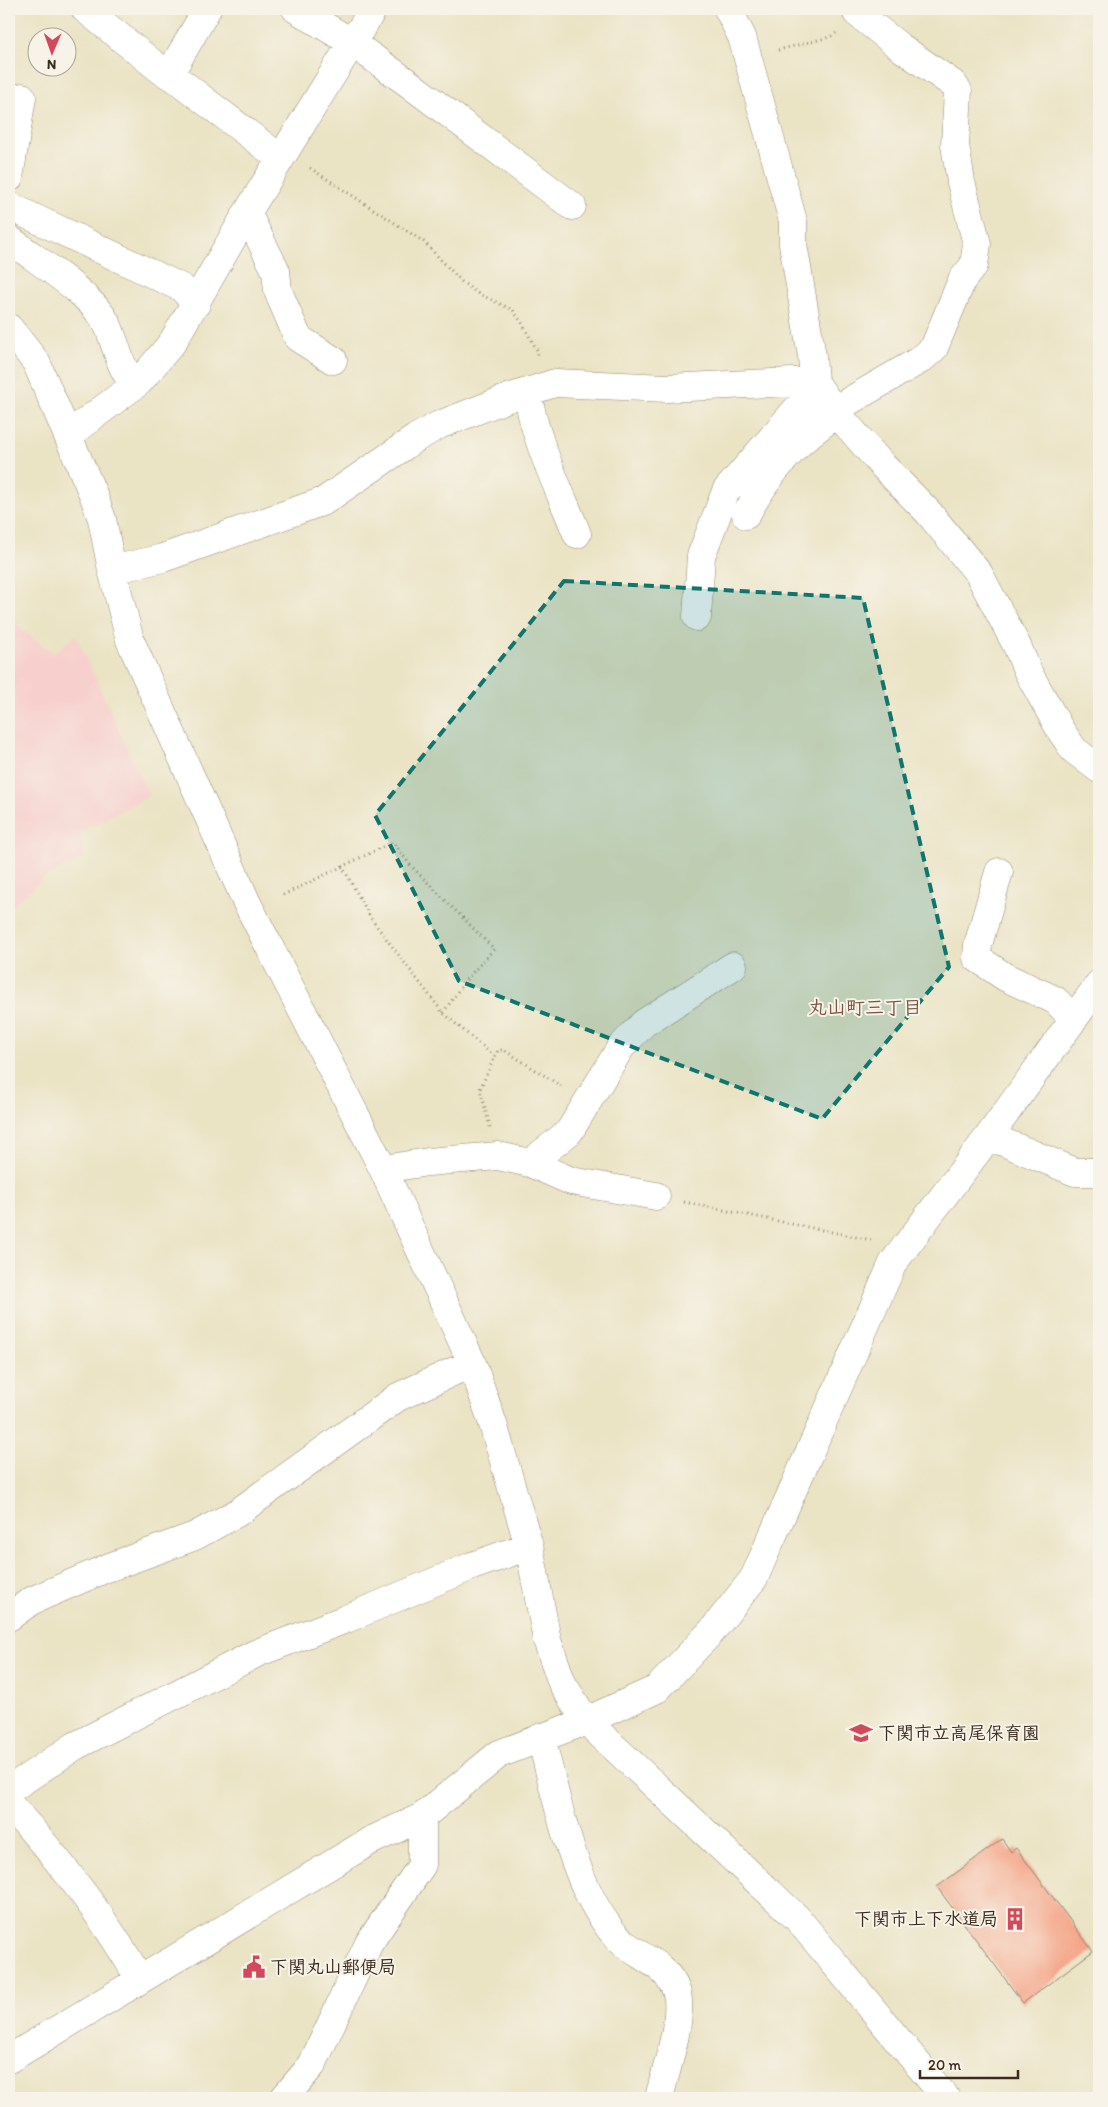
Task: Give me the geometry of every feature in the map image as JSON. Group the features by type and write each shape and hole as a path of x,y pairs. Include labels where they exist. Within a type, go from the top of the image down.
{"street":[{"path":"85,9 169,75 282,156"},
{"path":"169,75 207,9"},
{"path":"296,9 351,42 408,82 572,206"},
{"path":"68,435 135,385 172,343 247,213 373,9"},
{"path":"728,9 742,37 793,221 793,244 812,356 826,399 882,466 929,513 979,574 1017,646 1028,672 1061,731 1074,750 1099,769"},
{"path":"697,617 701,556 726,491 796,410 920,360 934,348 962,280 974,265 977,255 977,244 961,182 955,145 958,91 953,84 900,47 857,13"},
{"path":"9,178 22,97"},
{"path":"9,206 182,288 196,304"},
{"path":"247,213 276,271 278,291 298,338 333,360"},
{"path":"9,239 76,290 96,309 106,323 125,375 135,385"},
{"path":"9,328 36,362 94,494 102,519 112,570 130,640 246,901 383,1169 472,1363 493,1424 529,1546 547,1640 562,1684 586,1721 797,1918 946,2098"},
{"path":"112,570 163,558 324,501 416,438 439,426 555,383 667,388 826,399"},
{"path":"530,391 529,407 548,462 577,534"},
{"path":"746,515 758,492 790,454 822,423 826,399"},
{"path":"999,872 978,945 977,958 1005,977 1055,1000 1074,1019"},
{"path":"530,1163 570,1132 621,1047 644,1023 733,966"},
{"path":"9,2059 370,1841 422,1817 499,1754 586,1721 656,1689 712,1631 754,1578 893,1263 990,1136 1099,984"},
{"path":"990,1136 1075,1172 1099,1172"},
{"path":"383,1169 428,1162 498,1156 530,1163 571,1181 656,1196"},
{"path":"9,1617 31,1601 107,1568 195,1536 237,1513 398,1397 472,1363"},
{"path":"9,1790 75,1746 256,1653 346,1619 472,1566 529,1546"},
{"path":"541,1737 557,1801 587,1888 605,1922 621,1941 662,1968 677,1992 678,2019 659,2098"},
{"path":"9,1804 53,1852 120,1944 140,1980"},
{"path":"284,2098 312,2065 369,1943 422,1865 422,1817"}],"path":[{"path":"748,58 830,37 842,30 857,13"},
{"path":"282,156 302,162 424,242 462,282 478,293 513,310 538,352 530,391"},
{"path":"284,895 393,842 411,866 494,949 465,981 443,1013"},
{"path":"342,866 372,920 443,1013 494,1056"},
{"path":"498,1156 480,1089 498,1050 504,1050 587,1102"},
{"path":"656,1196 866,1238 901,1253"}],"highlighted area":[{"path":"564,581 863,598 949,967 822,1119 459,981 375,815"}],"shaded area":[{"path":"9,605 20,629 54,653 76,636 149,796 79,832 85,857 43,879 9,908"}],"building":[{"name":"下関市上下水道局","path":"1002,1839 1011,1852 1016,1848 1093,1951 1023,2003 937,1887"}],"place":[{"name":"下関市立高尾保育園","path":"861,1733"},
{"name":"下関市上下水道局","path":"1015,1919"},
{"name":"下関丸山郵便局","path":"254,1967"}],"district":[{"name":"丸山町三丁目","path":"865,1007"}]}
